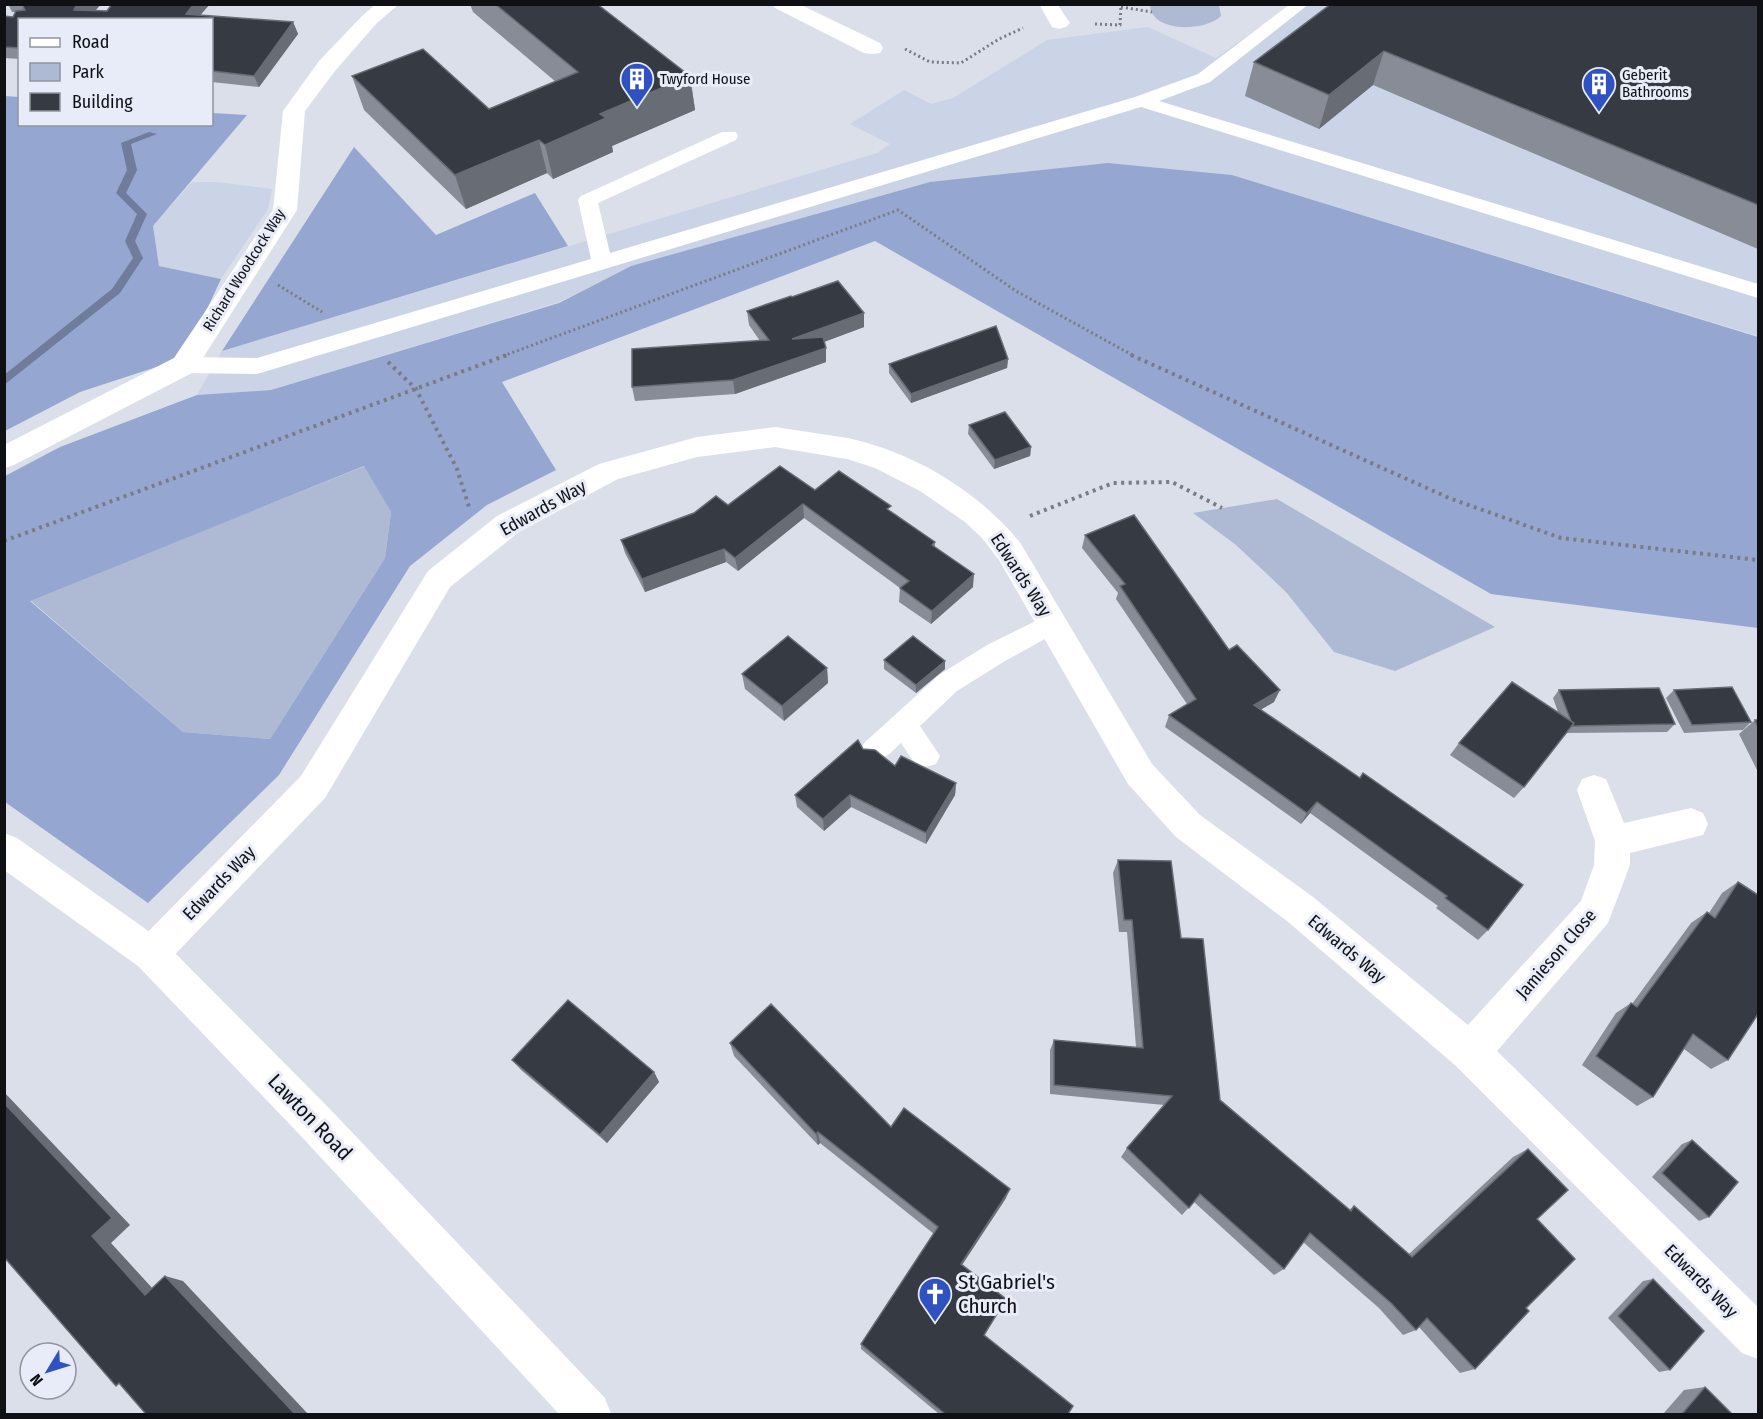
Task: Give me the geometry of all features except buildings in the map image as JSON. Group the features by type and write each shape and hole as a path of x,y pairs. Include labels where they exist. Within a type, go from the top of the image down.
{"street":[{"name":"Richard Woodcock Way","path":"4,458 183,365 285,210 294,111 327,66 369,21 389,4"},
{"path":"782,4 872,48"},
{"name":"Edwards Way","path":"151,954 313,787 439,579 508,524 609,471 697,447 776,437 849,449 885,461 930,483 975,514 993,530 1010,552 1140,774 1188,826 1300,909 1470,1052 1758,1337"},
{"name":"Jamieson Close","path":"1470,1052 1595,911 1612,865 1613,841 1594,790"},
{"path":"1613,841 1691,824"},
{"name":"Lawton Road","path":"4,849 151,954 313,1120 589,1414"}],"lane":[{"path":"183,365 257,366 1142,101 1204,78 1301,4"},
{"path":"1142,101 1758,291"},
{"path":"602,262 588,200 729,136"},
{"path":"874,751 948,683 996,653 1052,623"},
{"path":"903,724 926,756"}],"path":[{"path":"1085,23 1120,25 1121,6 1152,12"},
{"path":"872,48 886,40 930,62 961,63 999,39 1025,27"},
{"path":"4,542 898,210 1016,291 1150,365 1449,498 1561,538 1758,560"},
{"path":"416,389 457,469 481,545"},
{"path":"993,530 1113,483 1172,482 1222,508"}],"shaded area":[{"path":"1291,5 1758,5 1758,336 1232,175 1108,163 631,266 559,302 271,390 197,395 222,351 877,153 890,144 850,124 904,90 931,104 953,98 1047,40 1148,27 1216,58"},
{"path":"5,96 18,97 18,126 213,126 213,113 247,115 153,226 159,266 221,279 184,358 80,392 5,431"},
{"path":"354,147 436,235 535,193 568,246 222,351"},
{"path":"1108,163 1232,175 1758,337 1758,628 1491,594 875,241 502,382 556,470 487,505 410,566 279,775 148,903 5,802 5,476 60,447 197,395 271,390 559,303 631,266 930,182","holes":["364,466 391,512 385,558 270,739 183,732 30,601"]},
{"path":"192,182 217,182 272,189 268,209 221,279 159,266 153,226"}],"green space":[{"path":"1150,4 1219,5 1221,16 1203,25 1192,27 1168,25 1152,13"},
{"path":"365,466 391,512 385,558 270,739 183,732 30,600"},
{"path":"1277,499 1495,627 1395,671 1334,652 1286,592 1236,545 1193,513"}],"waterway":[{"path":"4,381 116,291 138,258 130,241 142,214 121,193 132,170 126,143 152,134"}],"place":[{"name":"Twyford House","path":"637,108"},
{"name":"Geberit Bathrooms","path":"1599,113"},
{"name":"St Gabriel's Church","path":"935,1323"}]}
